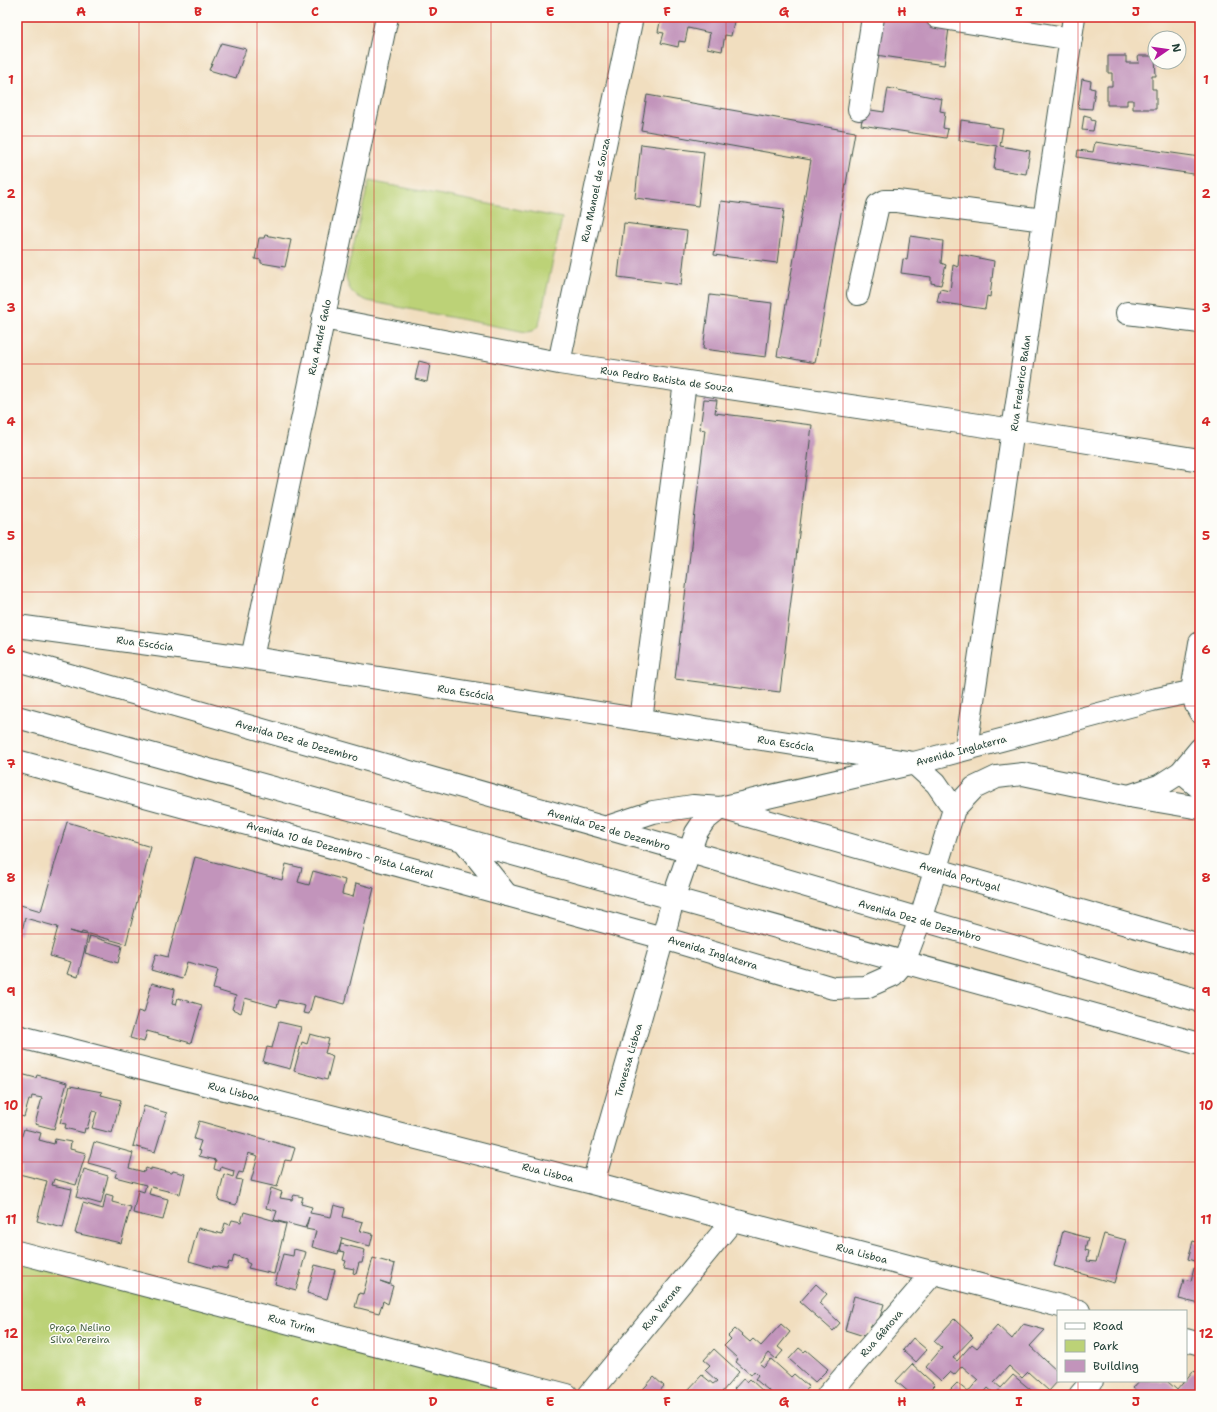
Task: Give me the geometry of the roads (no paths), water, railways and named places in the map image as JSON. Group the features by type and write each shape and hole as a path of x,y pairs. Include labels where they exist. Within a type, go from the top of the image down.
{"main road":[{"name":"Rua André Galo","path":"252,658 387,17"},
{"name":"Rua Manoel de Souza","path":"559,363 632,17"},
{"path":"859,109 873,17"},
{"path":"937,17 1071,39"},
{"name":"Rua Frederico Balan","path":"966,748 1074,17"},
{"path":"858,294 878,205 885,202 897,201 1044,220"},
{"path":"1127,313 1200,322"},
{"name":"Rua Pedro Batista de Souza","path":"323,318 559,363 1013,430 1200,460"},
{"path":"641,720 685,382"},
{"name":"Rua Escócia","path":"17,626 252,658 914,762"},
{"path":"1200,643 1196,690 1200,712"},
{"name":"Avenida Dez de Dezembro","path":"17,660 690,852 1200,1001"},
{"name":"Avenida Inglaterra","path":"1130,796 1024,774 997,777 974,788 954,809 920,920 904,962 893,975 866,987 833,988 663,938 673,899 696,833 704,821 720,808 914,762 1196,690"},
{"path":"17,717 1200,1044"},
{"path":"1130,796 1159,786 1181,772 1200,749"},
{"name":"Avenida 10 de Dezembro - Pista Lateral","path":"17,761 663,938"},
{"path":"914,762 936,783 954,809"},
{"path":"1181,772 1200,788"},
{"path":"1130,796 1200,808"},
{"path":"605,828 653,812 694,806 720,808"},
{"name":"Avenida Portugal","path":"720,808 1200,945"},
{"path":"463,840 507,895"},
{"name":"Travessa Lisboa","path":"593,1183 663,938"},
{"name":"Rua Lisboa","path":"17,1036 593,1183 1075,1310"},
{"name":"Rua Verona","path":"589,1395 733,1220"},
{"name":"Rua Turim","path":"17,1252 568,1395"},
{"name":"Rua Gênova","path":"828,1395 934,1272"},
{"path":"1187,1340 1200,1344"},
{"path":"1080,1395 1091,1382"}],"park label":[{"name":"Praça Nelino Silva Pereira","path":"80,1332"}]}
